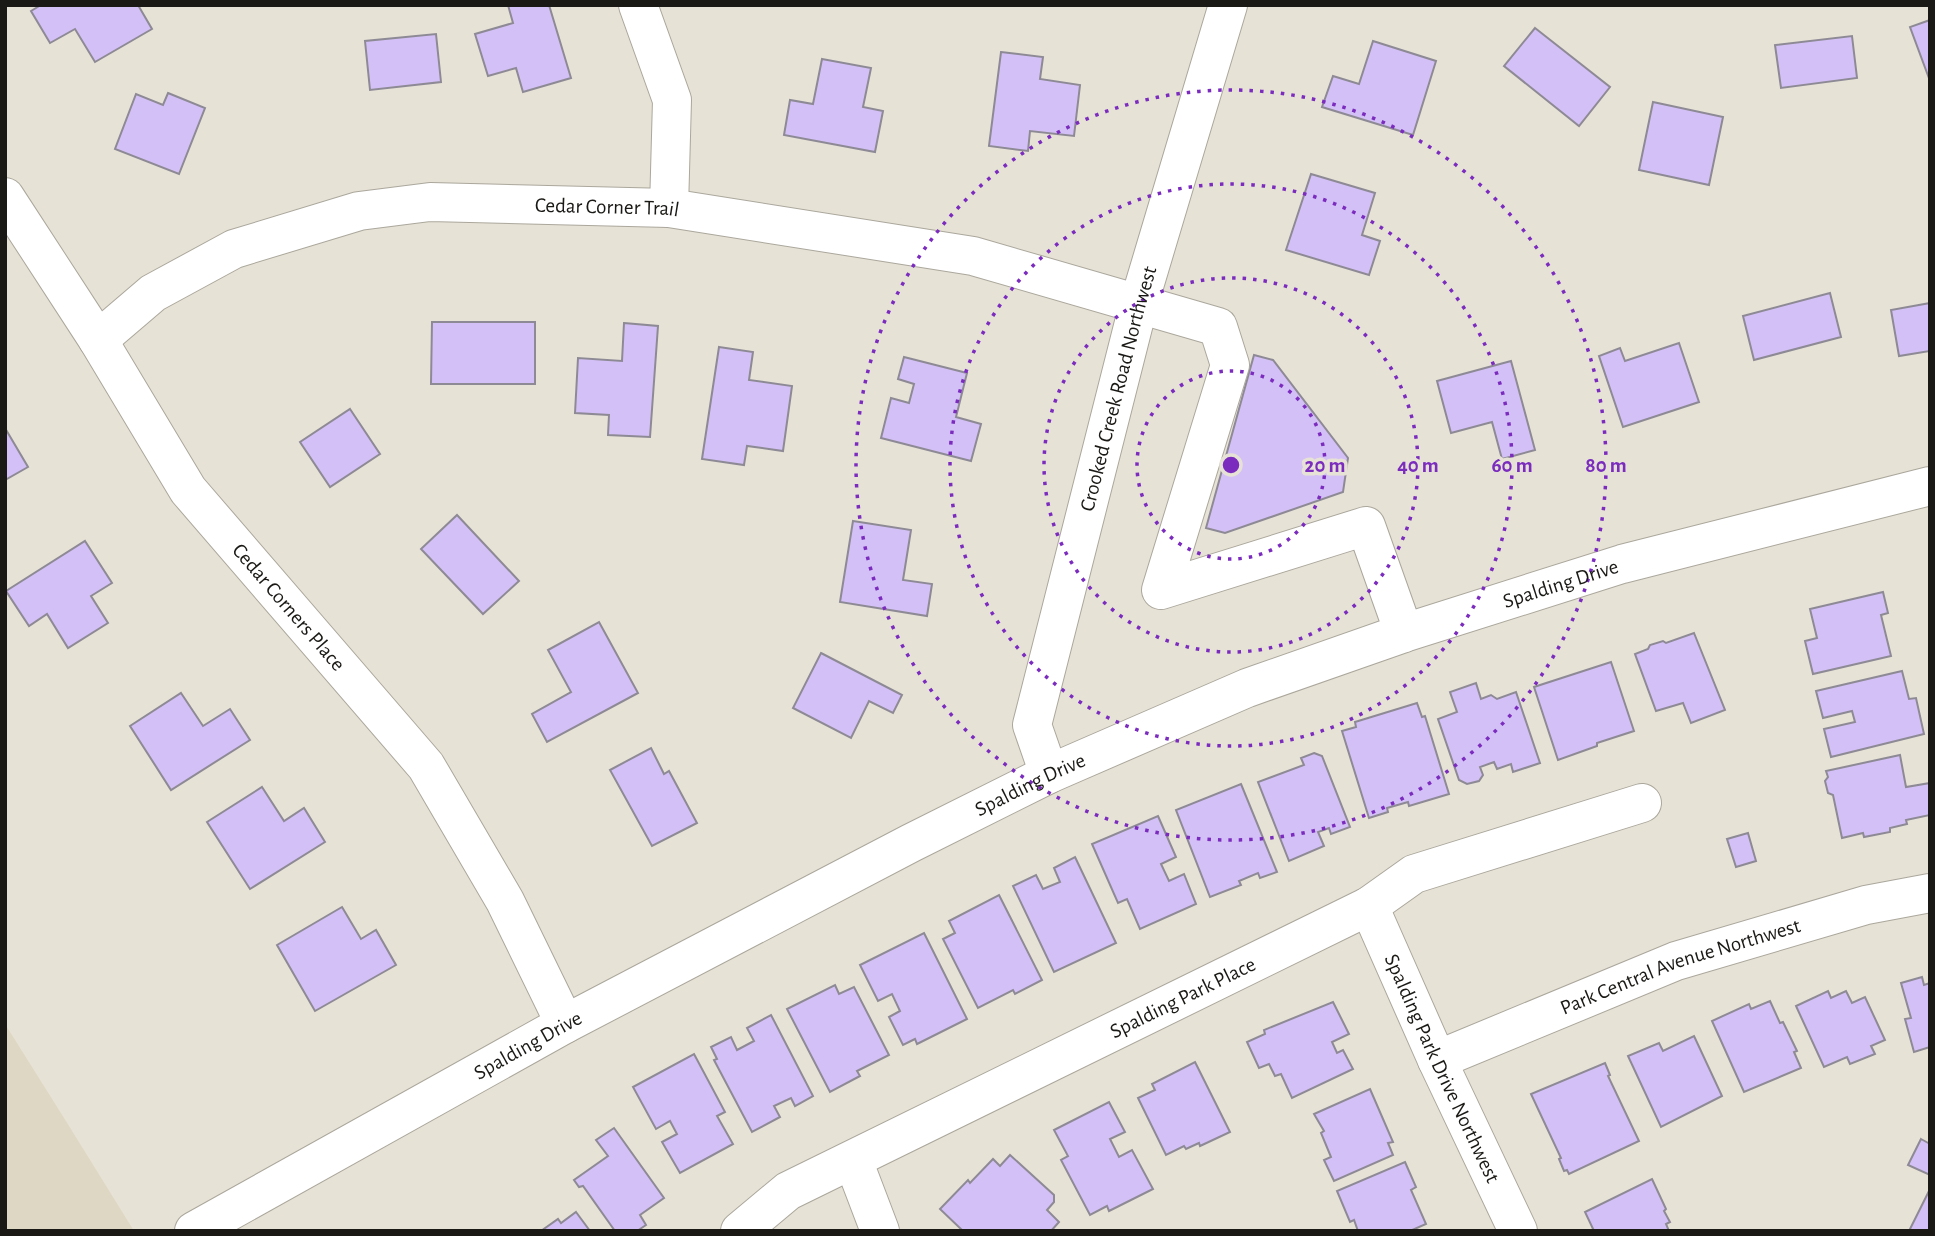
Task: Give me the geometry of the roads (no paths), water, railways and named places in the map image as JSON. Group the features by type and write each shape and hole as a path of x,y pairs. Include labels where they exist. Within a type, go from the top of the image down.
{"street":[{"path":"638,5 672,100 669,208"},
{"name":"Crooked Creek Road Northwest","path":"1049,774 1032,725 1139,303 1228,5"},
{"name":"Cedar Corners Place","path":"5,197 98,340 188,490 426,766 505,901 565,1024"},
{"name":"Cedar Corner Trail","path":"98,340 153,293 234,250 359,211 430,202 669,208 973,256 1217,327 1230,365 1161,590 1366,526 1404,633"},
{"name":"Spalding Drive","path":"194,1231 565,1024 1049,774 1247,688 1404,633 1622,564 1930,486"},
{"name":"Spalding Park Place","path":"740,1231 788,1191 1369,906 1414,874 1642,803"},
{"name":"Park Central Avenue Northwest","path":"1437,1060 1676,961 1866,905 1930,893"},
{"name":"Spalding Park Drive Northwest","path":"1369,906 1437,1060 1518,1231"},
{"path":"853,1160 880,1231"}]}
